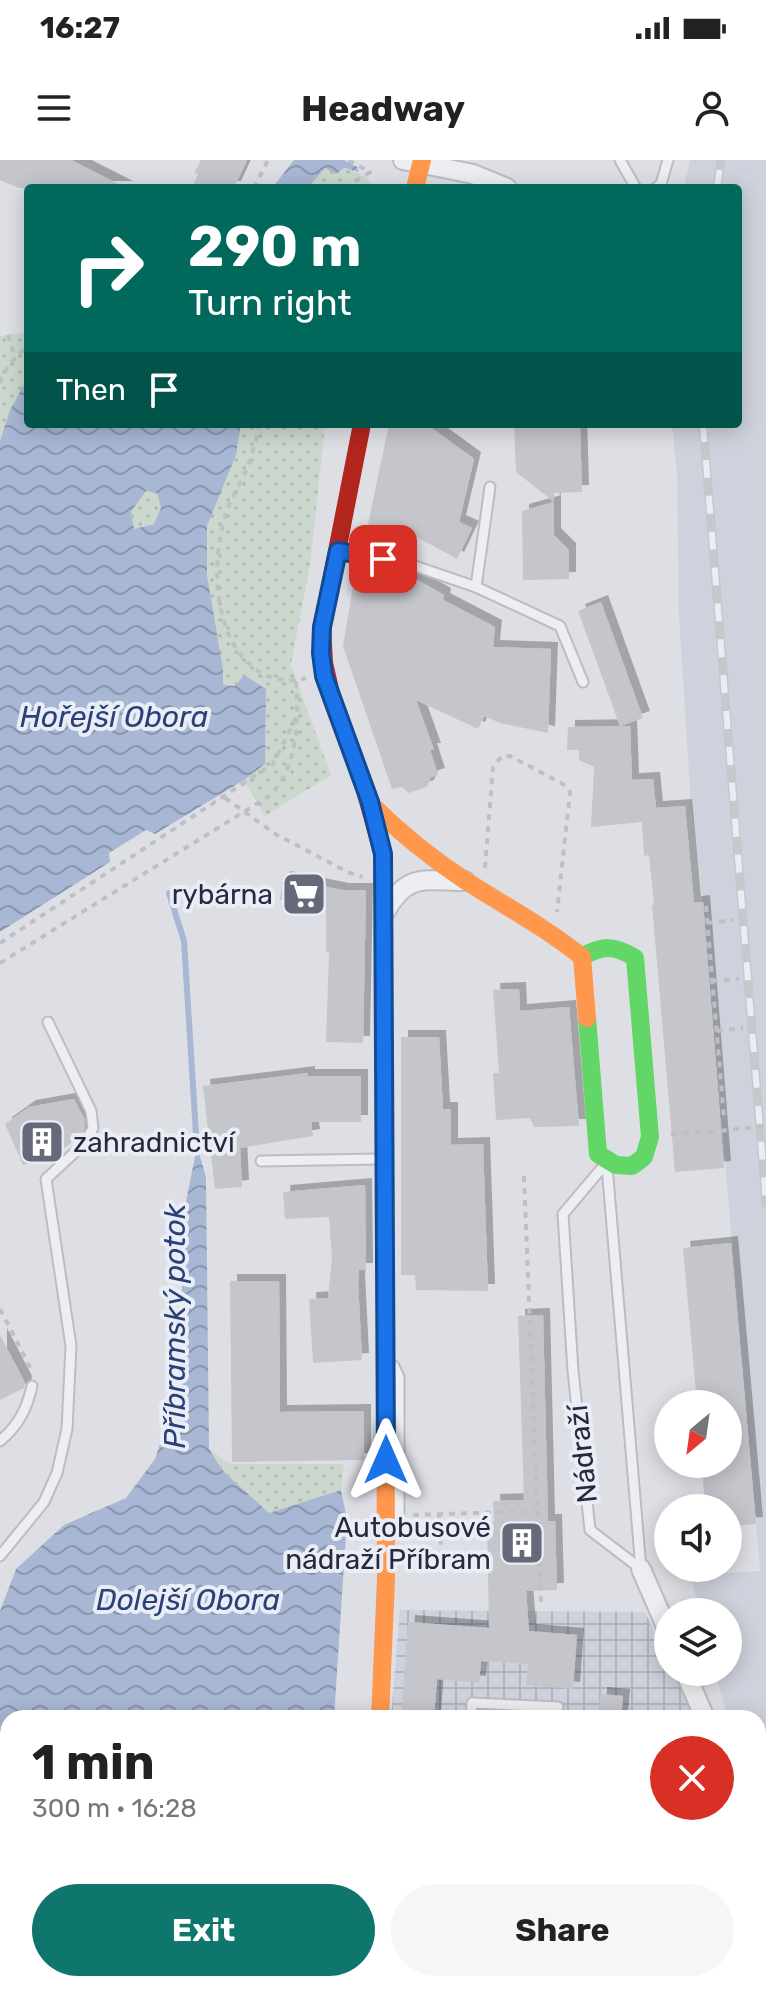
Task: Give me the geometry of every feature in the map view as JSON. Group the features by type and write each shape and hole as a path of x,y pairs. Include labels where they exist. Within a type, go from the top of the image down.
{"street":[{"path":"415,184 415,161 473,174 497,184"},
{"path":"361,428 322,627 321,653 324,676 370,802 383,854 386,1579 380,1710"},
{"path":"370,802 404,837 476,878 582,957 597,947 618,946 635,958 649,1146 644,1159 634,1166 624,1169 607,1162"},
{"path":"383,914 393,897 412,882 476,878"},
{"name":"Nádraží","path":"582,957 596,1139 598,1154 607,1162"},
{"path":"641,1569 654,1599"},
{"path":"691,1686 702,1710"}],"lane":[{"path":"620,160 634,184"},
{"path":"661,184 668,160"},
{"path":"476,587 490,487"},
{"path":"338,551 406,563 476,587 560,626 583,682"},
{"path":"0,1556 44,1502 57,1473 67,1429 71,1346 46,1179 85,1143 93,1128 91,1111 48,1022"},
{"path":"261,1161 384,1159"},
{"name":"Nádraží","path":"607,1162 563,1214 573,1371 590,1530 641,1569"},
{"name":"Nádraží","path":"607,1162 641,1569"},
{"path":"386,1347 399,1377 399,1529"},
{"path":"0,1441 11,1432 28,1406 32,1386"},
{"path":"386,1579 399,1543"},
{"path":"472,1710 472,1703 558,1707"}],"path":[{"path":"256,184 268,160"},
{"path":"348,160 370,172 351,184"},
{"path":"8,335 15,357"},
{"path":"0,383 3,373 24,349"},
{"path":"0,963 244,814 271,795 285,779 292,760 299,680 265,677 240,657 224,622 217,581 225,517 249,463 259,428"},
{"path":"0,943 273,764 298,713"},
{"path":"476,878 493,767 502,756 510,756 563,784 570,792 556,919"},
{"path":"225,798 277,835 350,873 369,879"},
{"path":"706,906 724,1118"},
{"path":"707,923 734,920"},
{"path":"712,981 739,979"},
{"path":"717,1031 743,1028"},
{"path":"677,1134 766,1126"},
{"path":"524,1176 541,1602"},
{"path":"0,1309 32,1370 32,1386"},
{"path":"399,1515 538,1511"},
{"path":"439,1514 442,1567 488,1564"}],"shaded area":[{"path":"690,160 766,160 766,1710 726,1710 719,1686 742,1686 742,1598 696,1598 692,1582 742,1582 742,1572 760,1571 703,902 691,804 679,617 677,473 672,428 742,428 742,184 685,184"},
{"path":"325,168 359,173 371,184 311,184"},
{"path":"24,333 24,384 10,410 0,441 0,336"},
{"path":"240,428 325,428 311,558 291,665 331,775 265,816 244,780 265,764 235,686 223,685 207,575 207,526 236,455"},
{"path":"146,491 157,493 161,508 154,524 134,529 131,512"},
{"path":"209,1449 230,1464 344,1464 341,1490 269,1514 224,1472"},
{"path":"400,1610 645,1612 654,1632 654,1686 679,1686 690,1710 392,1710"}],"water":[{"path":"294,160 344,160 357,167 359,172 344,168 336,174 325,168 311,184 275,184"},
{"name":"Hořejší Obora","path":"24,384 24,428 240,428 236,455 207,526 207,575 223,685 235,686 244,675 266,689 265,764 155,834 146,830 109,853 110,862 0,932 0,441 10,410","holes":["146,491 157,493 161,508 154,524 134,529 131,512"]},
{"name":"Dolejší Obora","path":"197,1146 206,1177 209,1449 224,1472 269,1513 341,1490 347,1519 335,1710 0,1710 0,1611 16,1569 64,1525 126,1498 155,1459 177,1393 186,1202"}],"building":[{"path":"0,160 71,160 118,184 24,184 24,188 19,188 0,180"},
{"path":"201,160 247,160 236,184 194,184 198,174 194,173"},
{"path":"388,428 431,428 474,459 459,522 472,528 457,559 395,525 390,552 363,548"},
{"path":"514,428 580,428 582,492 554,493 554,502 516,472"},
{"path":"554,502 554,535 569,550 569,579 523,580 522,511"},
{"path":"360,563 386,567 385,573 412,577 444,595 443,600 495,627 493,647 551,649 548,733 500,723 484,716 478,729 416,700 434,750 430,750 438,775 431,777 427,787 409,793 402,787 392,789 343,646 356,569 359,570"},
{"path":"601,602 643,718 620,726 578,611"},
{"path":"630,726 632,780 653,779 656,808 685,806 694,903 703,902 724,1168 675,1172 654,905 649,855 644,856 642,822 591,827 594,767 579,760 579,750 567,750 568,727"},
{"path":"283,878 342,890 366,890 363,1043 326,1042 329,952 326,952 326,902 280,900"},
{"path":"519,989 520,1011 569,1007 579,1126 534,1127 530,1118 496,1120 493,1073 499,1073 493,990"},
{"path":"401,1037 439,1037 443,1109 451,1109 451,1145 483,1144 488,1291 416,1290 415,1275 401,1275"},
{"path":"308,1073 308,1076 361,1076 361,1122 311,1122 313,1136 240,1148 242,1187 215,1189 203,1086"},
{"name":"zahradnictví","path":"74,1099 84,1118 82,1134 54,1156 23,1165 5,1124 29,1107"},
{"path":"365,1185 366,1270 359,1270 358,1282 362,1360 313,1363 309,1299 328,1298 332,1258 329,1217 285,1219 283,1192"},
{"path":"731,1243 756,1524 742,1525 742,1494 704,1494 703,1478 742,1478 742,1390 696,1390 683,1248"},
{"path":"230,1281 279,1281 280,1412 364,1411 364,1460 232,1462"},
{"path":"543,1315 548,1521 555,1521 557,1590 526,1591 529,1631 577,1635 573,1689 526,1685 528,1664 481,1661 479,1683 437,1679 435,1710 402,1710 408,1622 489,1628 487,1522 494,1522 493,1501 524,1500 518,1316"},
{"path":"0,1335 25,1383 24,1388 0,1400"},
{"path":"600,1694 623,1696 622,1710 599,1710"}],"waterway":[{"name":"Příbramský potok","path":"169,893 184,941 197,1151"}],"railway":[{"path":"718,184 721,160"},
{"path":"703,428 766,1203"}],"traffic: fast":[{"path":"582,957 608,948 635,958 650,1137 644,1157 632,1166 616,1165 598,1154 587,1018"}],"traffic: slow":[{"path":"416,184 422,160"},
{"path":"372,805 439,862 582,957 587,1018"},
{"path":"380,1710 386,1579 384,1057"}],"traffic: jam":[{"path":"361,428 322,627 324,663 332,698 364,787 383,854 384,1057"}],"place":[{"name":"rybárna","path":"304,894"},
{"name":"zahradnictví","path":"42,1142"},
{"name":"Autobusové nádraží Příbram","path":"522,1543"}],"route":[{"path":"383,559 338,551 322,627 321,653 324,676 370,802 383,854 386,1460"}]}
